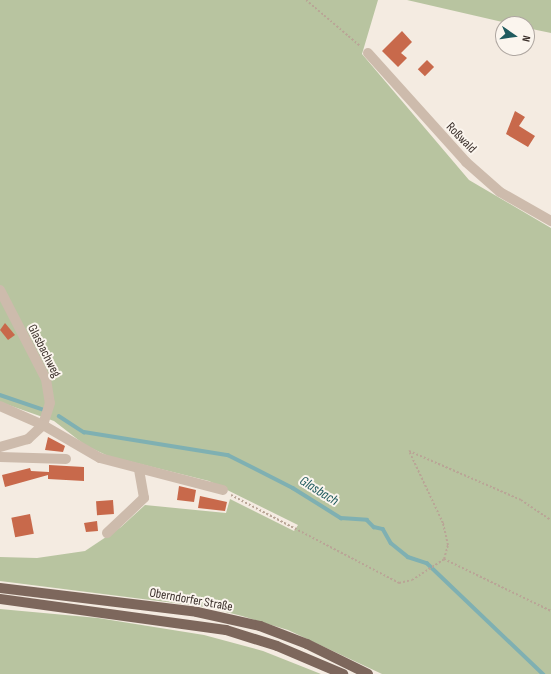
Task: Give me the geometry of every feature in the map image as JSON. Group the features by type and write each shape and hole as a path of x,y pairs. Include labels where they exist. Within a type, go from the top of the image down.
{"main road":[{"name":"Oberndorfer Straße","path":"0,588 197,612 260,626 307,644 368,674"},
{"name":"Oberndorfer Straße","path":"0,600 226,630 284,648 343,674"}],"street":[{"name":"Roßwald","path":"368,54 466,162 500,192 551,221"},
{"name":"Glasbachweg","path":"0,290 46,379 50,403 43,425"},
{"path":"0,406 43,425 100,458 139,471 223,490"},
{"path":"0,447 28,439 43,425"},
{"path":"0,457 66,460"},
{"path":"108,533 144,498 144,480 139,471"}],"path":[{"path":"306,0 368,54"},
{"path":"223,490 398,583 412,580 444,559 448,545 443,523 409,451 514,497 551,520"},
{"path":"444,559 551,611"}],"green space":[{"path":"0,0 378,0 362,54 469,180 551,228 551,674 382,674 288,630 206,607 0,581 0,557 37,558 85,551 121,527 145,505 226,513 230,499 294,531 298,525 209,481 108,456 85,445 54,421 0,402"},
{"path":"407,0 551,0 551,33 535,30 535,16 495,16 495,20"},
{"path":"0,609 98,618 204,635 263,651 321,674 0,674"}],"building":[{"path":"402,31 412,42 401,53 407,58 398,67 382,51"},
{"path":"427,60 434,67 425,76 418,69"},
{"path":"515,111 525,117 519,126 535,136 528,147 506,134"},
{"path":"5,323 15,335 8,340 0,330"},
{"path":"48,437 65,446 63,452 45,450"},
{"path":"49,465 84,467 84,481 48,479 48,475 5,487 2,475 30,468 31,471 49,472"},
{"path":"179,486 196,490 194,502 177,500"},
{"path":"200,496 227,502 225,511 198,508"},
{"path":"113,500 114,514 97,515 96,501"},
{"path":"30,514 34,534 15,537 11,518"},
{"path":"97,521 98,531 86,532 84,523"}],"waterway":[{"name":"Glasbach","path":"0,395 44,410"},
{"name":"Glasbach","path":"59,416 84,432 228,455 293,488 341,518 367,520 374,527 383,529 391,543 408,557 427,563 543,674"}]}
